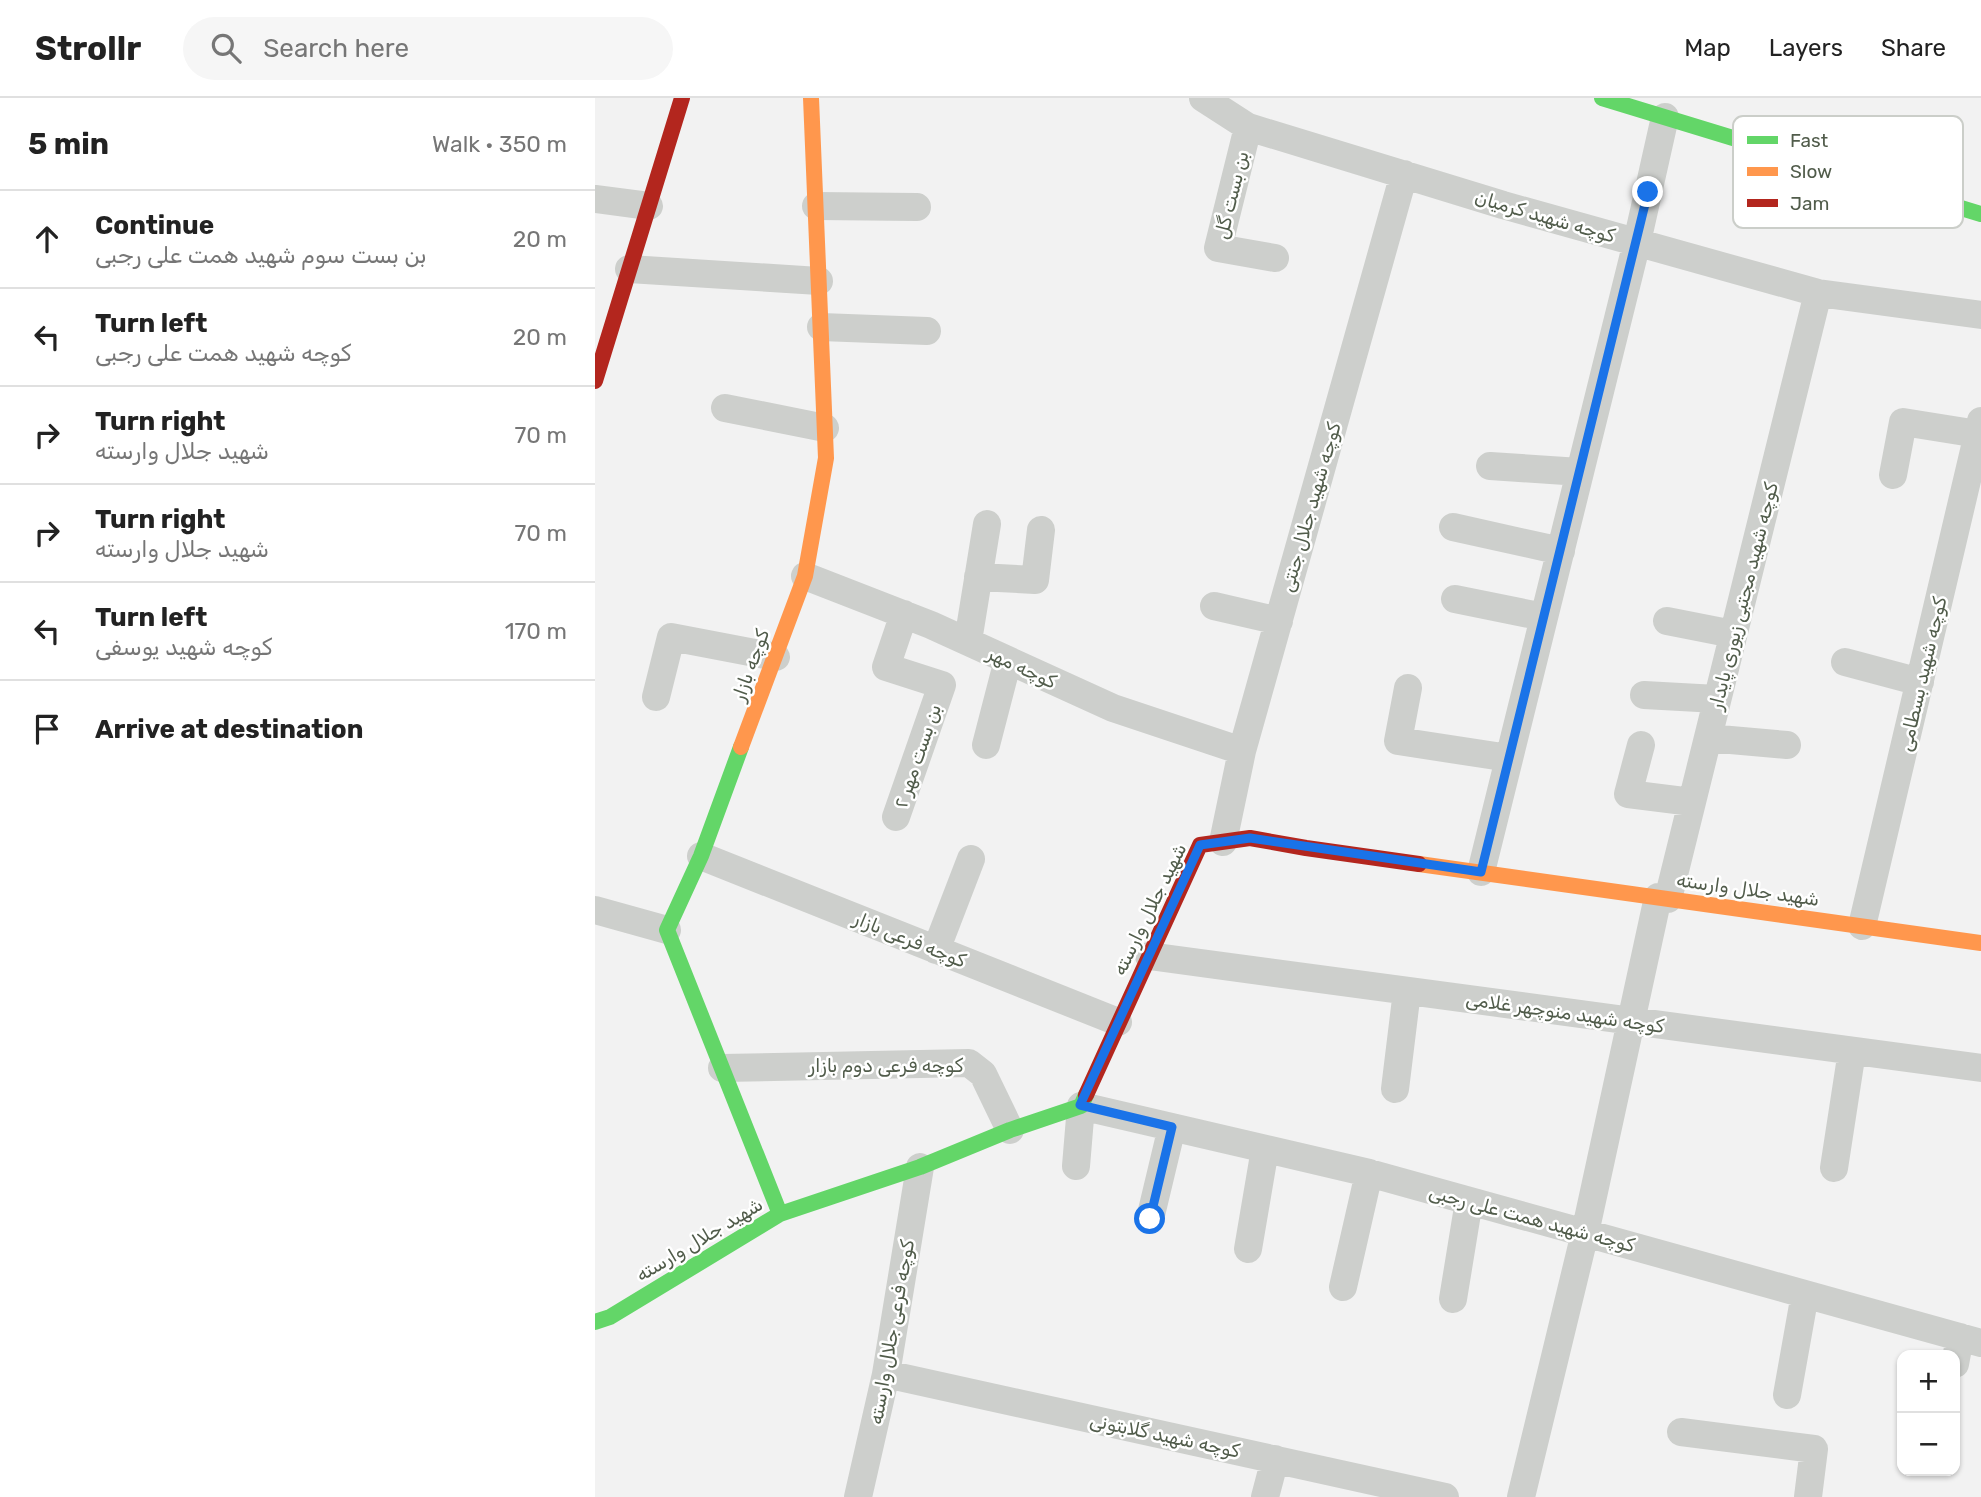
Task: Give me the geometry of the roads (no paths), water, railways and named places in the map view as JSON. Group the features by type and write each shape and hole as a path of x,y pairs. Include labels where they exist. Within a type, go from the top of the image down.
{"street":[{"path":"597,368 682,98"},
{"name":"کوچه بازار","path":"667,930 701,856 805,576 826,458 811,98"},
{"name":"کوچه شهید کرمیان","path":"1203,98 1248,127 1503,205 1818,293 1981,315"},
{"path":"1602,98 1733,138"},
{"path":"1481,872 1637,242 1665,117"},
{"name":"بن بست گل","path":"1248,127 1218,247 1275,258"},
{"name":"کوچه شهید جلال جنتی","path":"1223,842 1242,751 1404,174"},
{"path":"595,200 649,206"},
{"path":"816,206 917,207"},
{"path":"1963,208 1981,214"},
{"path":"629,269 819,281"},
{"name":"کوچه شهید مجتبی زیوری پایدار","path":"1521,1497 1585,1233 1631,1021 1663,898 1692,802 1818,293"},
{"path":"821,327 927,331"},
{"path":"725,408 825,428"},
{"path":"1893,475 1903,422 1980,428"},
{"name":"کوچه شهید بسطامی","path":"1862,926 1980,428"},
{"path":"1490,466 1580,472"},
{"path":"968,642 987,524"},
{"path":"1453,527 1561,551"},
{"path":"978,577 1035,580 1041,530"},
{"name":"کوچه مهر","path":"805,576 904,614 1113,708 1242,751"},
{"path":"1455,599 1544,617"},
{"path":"1214,606 1279,621"},
{"name":"بن بست مهر ۲","path":"896,817 942,685 886,667 904,614"},
{"path":"1667,621 1733,634"},
{"path":"656,697 671,637 775,657"},
{"path":"986,745 1008,660"},
{"path":"1845,662 1920,682"},
{"path":"1408,688 1398,741 1510,758"},
{"path":"1644,695 1717,699"},
{"path":"1708,738 1787,746"},
{"path":"1641,746 1628,794 1692,802"},
{"name":"شهید جلال وارسته","path":"595,1322 611,1317 781,1214 920,1167 1080,1105 1200,845 1250,838 1981,943"},
{"name":"کوچه فرعی بازار","path":"701,856 1118,1022"},
{"path":"936,950 971,859"},
{"path":"595,910 667,930 781,1214"},
{"name":"کوچه شهید منوچهر غلامی","path":"1149,956 1981,1068"},
{"path":"1395,1089 1407,990"},
{"path":"1834,1168 1851,1051"},
{"name":"کوچه فرعی دوم بازار","path":"722,1068 969,1062 983,1074 1010,1130"},
{"path":"1076,1166 1080,1105"},
{"name":"کوچه شهید همت علی رجبی","path":"1080,1105 1369,1173 1469,1200 1805,1294 1965,1348"},
{"path":"1150,1219 1172,1127"},
{"path":"1248,1249 1265,1149"},
{"name":"کوچه فرعی جلال وارسته","path":"864,1495 920,1167"},
{"path":"1343,1287 1369,1173"},
{"path":"1453,1299 1469,1200"},
{"path":"1787,1395 1805,1294"},
{"name":"کوچه شهید گلابتونی","path":"886,1374 1445,1497"},
{"path":"1681,1432 1814,1449 1808,1497"},
{"path":"1265,1497 1275,1459"}]}
